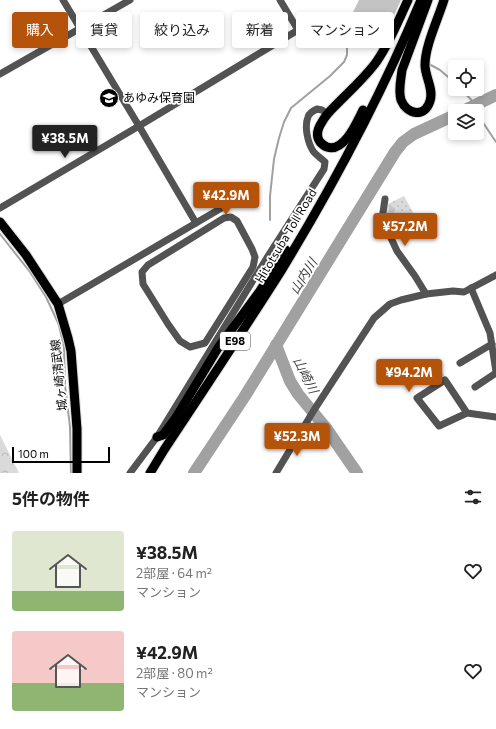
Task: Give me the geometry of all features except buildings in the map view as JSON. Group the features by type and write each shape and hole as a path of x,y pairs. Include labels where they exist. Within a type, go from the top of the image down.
{"main road":[{"path":"404,40 350,133 341,144 336,147 330,148 325,146 319,140 317,135 321,122 375,64 408,0"},
{"name":"Hitotsuba Toll Road","path":"150,473 281,270 318,207 342,165 404,40 421,0"},
{"path":"428,0 402,70 400,82 403,104 408,110 417,113 420,113 426,109 430,102 430,91 425,70 426,57 444,0"},
{"path":"157,436 163,435 175,419 218,348 260,291 300,229 318,207"},
{"name":"城ヶ崎清武線","path":"0,222 26,255 58,304 71,351 77,429 77,473"}],"street":[{"path":"63,0 76,22"},
{"path":"109,12 130,0"},
{"path":"0,208 140,126 298,30 280,0"},
{"path":"0,74 76,31"},
{"path":"92,48 140,126 196,223"},
{"path":"130,473 157,436 268,256 324,169 325,162 314,152 309,142 306,128 308,117 311,112 317,109 322,110 327,114"},
{"path":"58,304 247,193"},
{"path":"385,199 382,222 396,251 415,276 426,294"},
{"path":"232,217 237,221 255,257 252,266 205,343 190,347 180,341 168,324 143,284 142,272 148,265 194,236 224,218 232,217"},
{"path":"188,227 194,236"},
{"path":"276,473 314,410 374,318 390,304 401,300 426,294 453,291 464,292 496,275"},
{"path":"471,288 493,333 492,344 496,372 475,387"},
{"path":"460,363 492,344"},
{"path":"468,413 445,380 417,398 439,426 468,413 496,417"}],"green space":[{"path":"404,196 420,225 393,237 384,221 388,204"},
{"path":"439,366 445,377 436,383 430,373"},
{"path":"0,435 19,473 0,473"}],"waterway":[{"path":"270,220 270,196 274,159 284,122 291,108 330,76 344,62 347,55 347,48"},
{"path":"429,64 440,70 448,77"},
{"name":"山内川","path":"477,104 496,95"},
{"path":"468,96 476,105 478,115 496,142"},
{"name":"山内川","path":"194,473 245,396 395,152 403,142 414,134 448,118"},
{"path":"0,234 30,272 46,297 59,325 64,348 65,385 70,427 71,473"},
{"name":"山崎川","path":"276,345 290,381 298,394 326,428 357,473"}],"place":[{"name":"あゆみ保育園","path":"109,98"}]}
